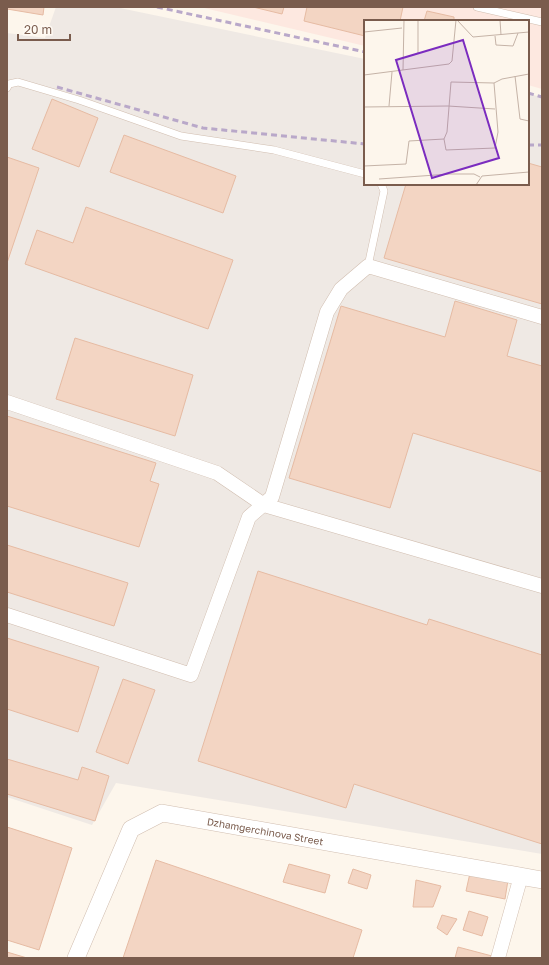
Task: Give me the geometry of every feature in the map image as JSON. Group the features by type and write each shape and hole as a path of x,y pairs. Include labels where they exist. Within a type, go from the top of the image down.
{"street":[{"path":"7,615 190,675 249,517 272,497 327,312 341,288 368,266 542,317"},
{"path":"7,402 217,473 264,505 542,586"},
{"name":"Dzhamgerchinova Street","path":"76,958 131,829 162,813 542,880"},
{"path":"498,958 521,876"}],"lane":[{"path":"477,7 542,22"},
{"path":"7,88 9,84 18,82 80,100 181,136 274,150 364,174"},
{"path":"368,266 384,191 381,185"}],"shaded area":[{"path":"56,7 115,7 364,59 364,185 529,185 529,94 542,97 542,854 116,783 92,825 7,797 7,33 45,38"},
{"path":"200,7 542,7 542,89 529,85 529,20 364,20 364,46"}],"building":[{"path":"7,7 44,7 43,15 7,9"},
{"path":"253,7 284,7 282,14"},
{"path":"307,7 403,7 400,20 364,20 364,36 304,21"},
{"path":"427,11 454,17 454,20 424,20"},
{"path":"52,99 98,118 79,167 32,149"},
{"path":"124,135 236,176 223,213 110,172"},
{"path":"7,157 39,168 7,263"},
{"path":"529,163 542,167 542,304 384,258 406,185 529,185"},
{"path":"86,207 233,260 208,329 25,264 37,230 73,243"},
{"path":"455,301 517,320 507,356 542,366 542,472 413,433 390,508 289,478 341,306 445,337"},
{"path":"75,338 193,375 175,436 56,399"},
{"path":"7,416 156,463 150,481 159,484 139,547 7,506"},
{"path":"7,545 128,583 114,626 7,592"},
{"path":"258,571 427,625 429,619 542,655 542,844 354,784 346,808 198,761"},
{"path":"7,638 99,667 78,732 7,709"},
{"path":"123,679 155,690 128,764 96,752"},
{"path":"7,759 78,780 82,767 109,776 95,821 7,794"},
{"path":"7,827 72,848 39,950 7,940"},
{"path":"156,860 362,930 353,958 123,958"},
{"path":"289,864 330,875 325,893 283,882"},
{"path":"353,869 371,875 367,889 348,883"},
{"path":"470,873 508,880 505,899 466,891"},
{"path":"416,880 441,886 433,907 413,907"},
{"path":"469,911 488,917 482,936 463,930"},
{"path":"442,915 457,919 447,935 437,928"},
{"path":"458,947 492,956 491,958 455,958"},
{"path":"7,952 27,958 7,958"}],"railway":[{"path":"157,7 364,52"},
{"path":"57,87 203,128 364,144"},
{"path":"529,93 542,97"},
{"path":"529,145 542,145"}]}
